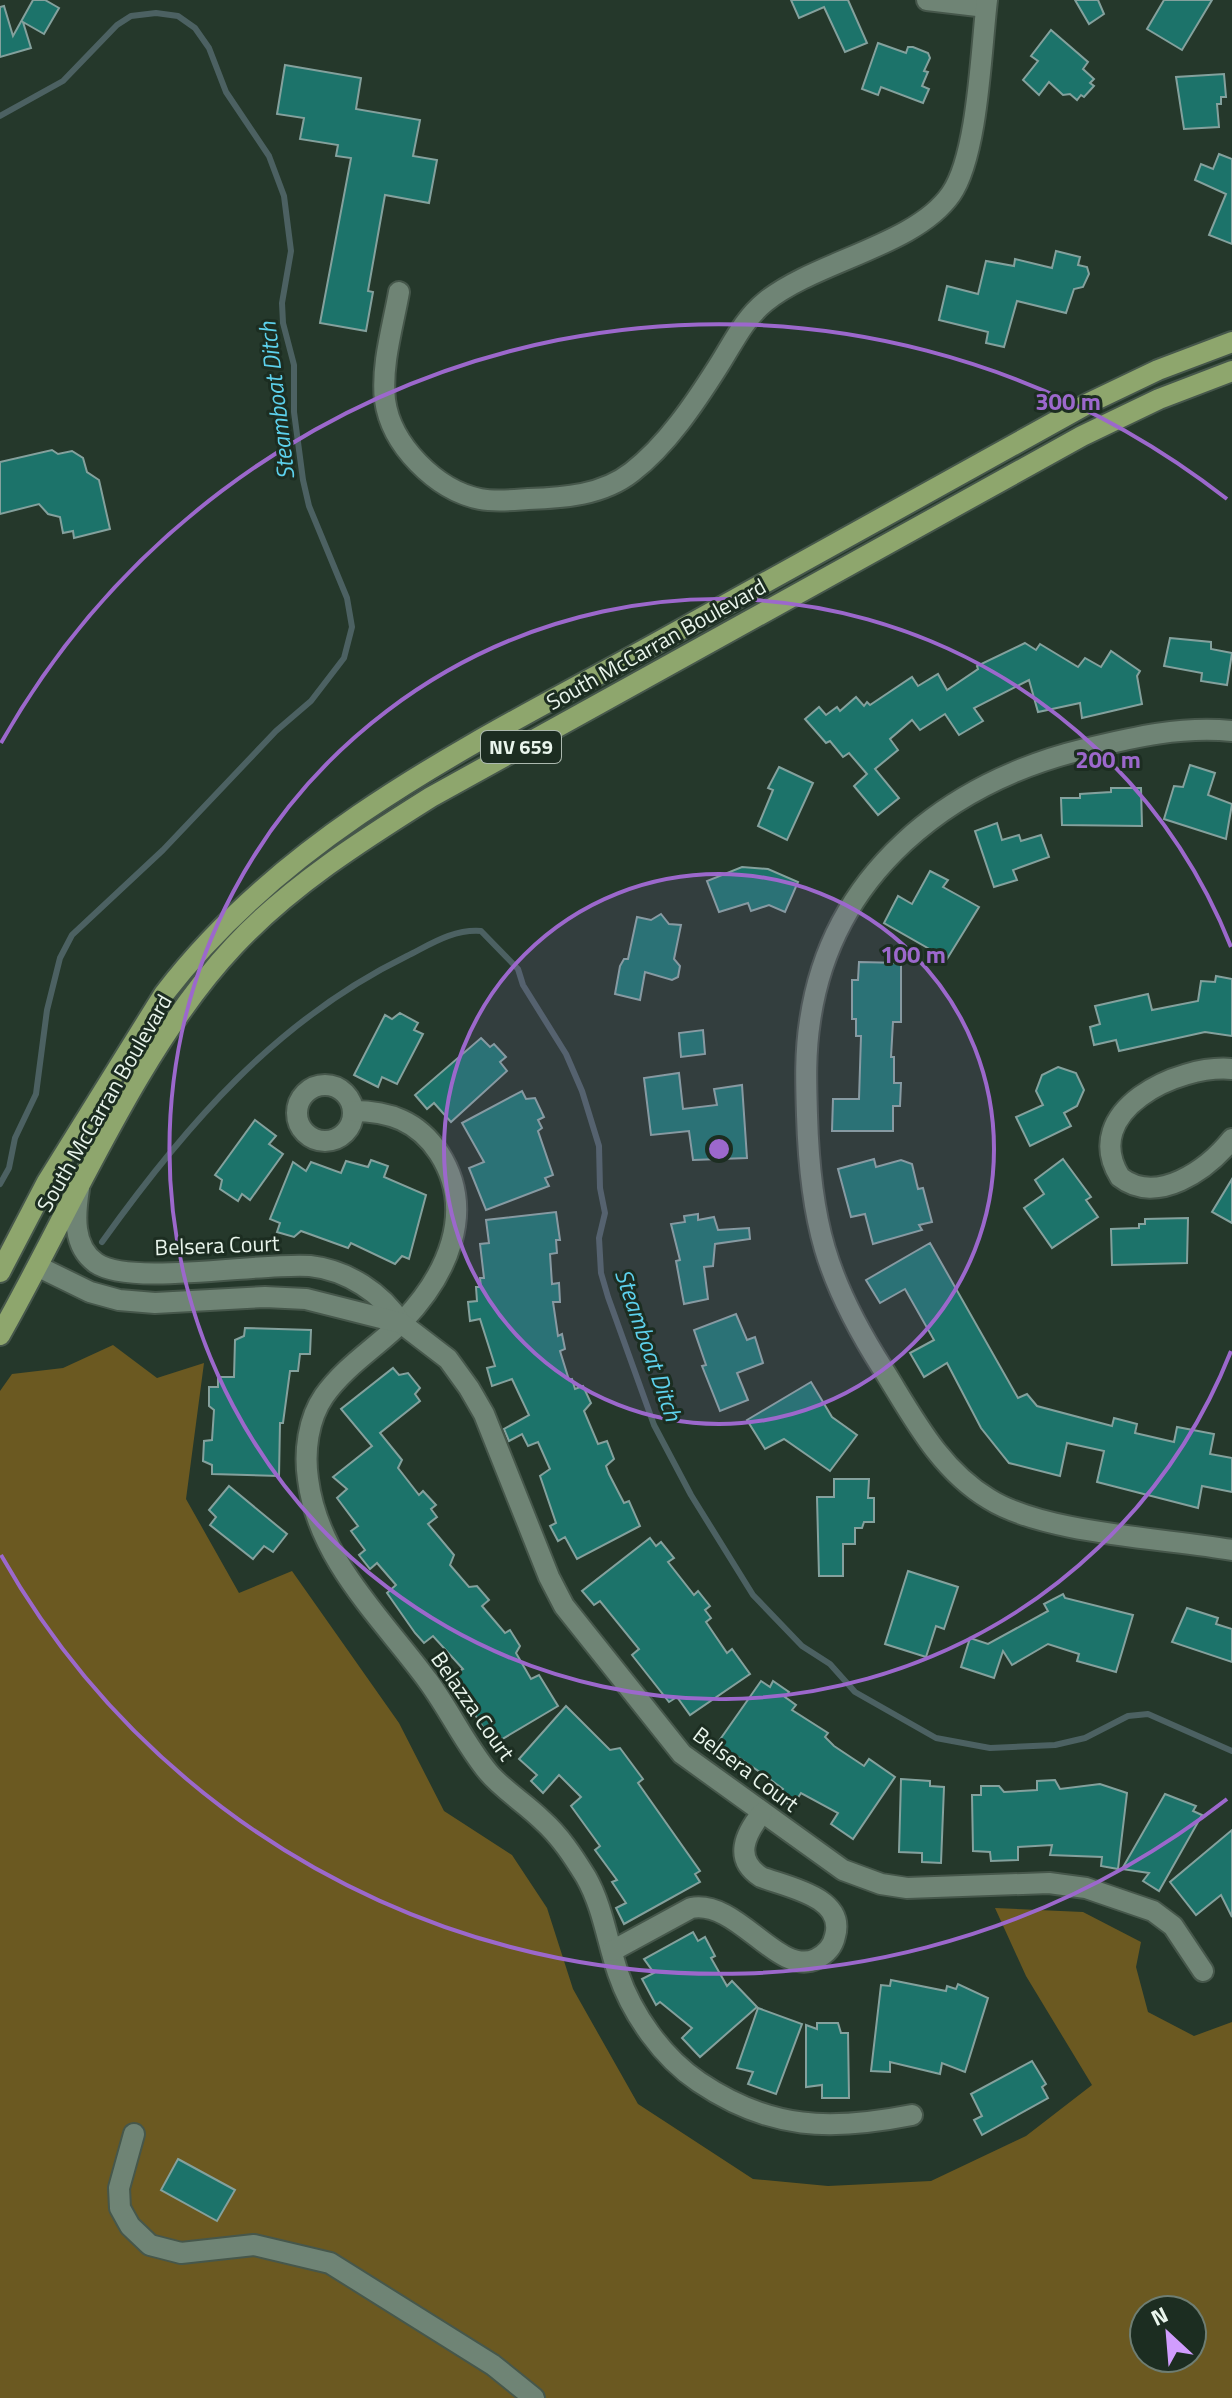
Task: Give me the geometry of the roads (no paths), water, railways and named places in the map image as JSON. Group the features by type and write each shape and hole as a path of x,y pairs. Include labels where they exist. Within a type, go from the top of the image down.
{"main road":[{"name":"South McCarran Boulevard","path":"0,1272 47,1182 143,1022 186,966 261,888 368,807 434,766 1089,403 1158,370 1232,342"},
{"name":"South McCarran Boulevard","path":"0,1335 144,1074 195,995 233,947 328,864 431,797 1082,436 1159,399 1232,371"},
{"path":"39,1267 39,1219 47,1182"}],"street":[{"path":"399,292 385,368 385,400 389,416 410,454 427,472 459,492 479,499 562,498 597,490 629,475 647,459 688,410 753,312 798,280 857,254 936,211 959,181 967,159 986,4 927,0"},
{"path":"1232,731 1180,729 1051,758 990,781 926,821 895,850 848,913 818,983 805,1060 809,1173 824,1254 854,1324 946,1465 991,1501 1031,1518 1232,1550"},
{"path":"1232,1069 1194,1071 1150,1090 1116,1122 1110,1152 1120,1177 1129,1185 1154,1188 1201,1169 1232,1139"},
{"name":"Belazza Court","path":"353,1111 389,1114 428,1137 442,1157 454,1189 458,1220 454,1240 427,1293 401,1323 338,1379 314,1414 308,1437 307,1476 314,1512 338,1563 430,1684 481,1763 568,1847 589,1882 626,1993 657,2042 696,2080 735,2104 793,2123 836,2127 912,2115"},
{"name":"Belsera Court","path":"79,1189 75,1218 83,1248 97,1264 121,1270 185,1272 313,1266 358,1282 381,1297 401,1323 448,1359 469,1388 484,1414 549,1577 564,1606 682,1754 843,1870 881,1884 907,1888 1049,1883 1086,1888 1153,1911 1173,1926 1203,1971"},
{"path":"306,1299 313,1266"},
{"name":"Belsera Court","path":"39,1267 90,1292 119,1300 306,1299 401,1323"},
{"path":"185,1272 188,1302"},
{"path":"612,1951 691,1908 701,1906 720,1910 796,1962 813,1961 822,1956 835,1938 837,1928 831,1909 821,1900 752,1872 744,1855 747,1832 762,1813"},
{"path":"134,2134 119,2188 120,2208 130,2226 150,2245 181,2253 254,2245 330,2263 493,2365 534,2398"}],"waterway":[{"name":"Steamboat Ditch","path":"0,116 63,81 117,25 131,16 156,13 178,16 195,28 209,48 226,92 269,156 284,196 291,251 282,303 283,323 294,365 294,412 303,480 309,506 347,598 352,627 344,658 311,701 276,731 163,850 72,935 60,958 47,1010 36,1094 15,1138 9,1168 0,1184"},
{"name":"Steamboat Ditch","path":"102,1242 200,1117 275,1044 316,1011 407,956 442,938 461,932 481,931 518,969 523,985 566,1054 582,1091 599,1146 600,1188 605,1213 599,1238 601,1273 608,1297 654,1425 691,1495 753,1595 802,1646 830,1664 855,1692 936,1738 990,1748 1055,1745 1085,1738 1128,1716 1148,1714 1232,1751"}]}
